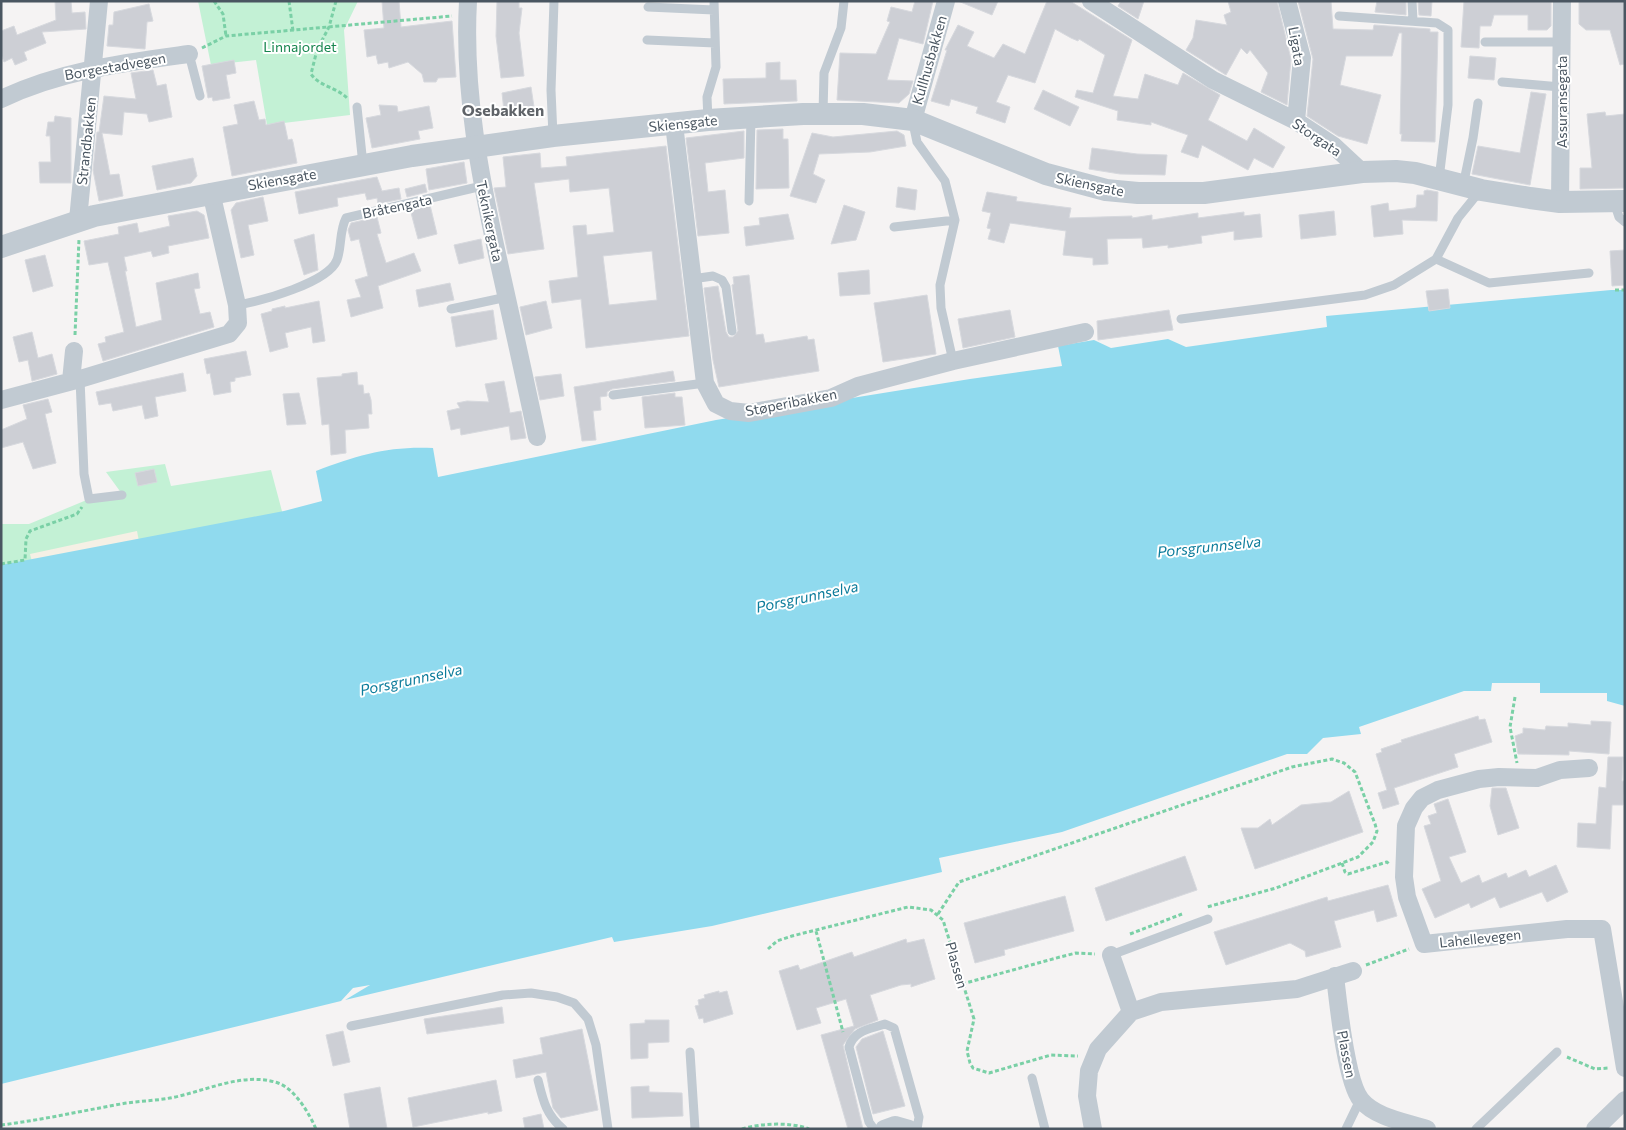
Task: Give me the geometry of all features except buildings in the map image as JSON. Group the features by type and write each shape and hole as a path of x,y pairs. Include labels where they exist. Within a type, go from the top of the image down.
{"street":[{"name":"Strandbakken","path":"78,220 99,1"},
{"name":"Kullhusbakken","path":"913,120 946,1"},
{"name":"Storgata","path":"1091,1 1230,90 1296,121 1334,146 1362,172"},
{"name":"Ligata","path":"1287,1 1302,58 1296,121"},
{"name":"Assuransegata","path":"1560,202 1562,1"},
{"name":"Teknikergata","path":"468,8 470,103 482,186 537,437"},
{"name":"Borgestadvegen","path":"1,99 43,81 93,68 189,54"},
{"name":"Skiensgate","path":"1,247 78,220 211,192 363,164 477,145 751,117 863,114 913,120 1046,174 1106,190 1138,193 1204,193 1362,172"},
{"name":"Støperibakken","path":"674,124 706,383 716,404 730,411 749,413 831,398 858,386 952,361 1085,332"},
{"path":"1362,172 1396,171 1439,179 1472,188 1560,202 1619,202"},
{"path":"1,400 76,380 229,334 238,323 238,305 211,192"},
{"path":"74,351 76,380"},
{"name":"Lahellevegen","path":"1589,768 1560,770 1537,778 1520,780 1499,777 1479,779 1438,790 1422,798 1414,808 1406,826 1404,877 1407,897 1424,944 1567,930 1602,929 1624,1067"},
{"path":"1111,955 1131,1012"},
{"path":"1093,1129 1087,1085 1093,1059 1098,1049 1131,1012 1161,1002 1297,989 1353,971"},
{"name":"Plassen","path":"1335,976 1350,1071 1360,1100"},
{"path":"1360,1100 1388,1117 1427,1129"},
{"path":"1596,1129 1625,1100"},
{"path":"884,1129 895,1125 909,1129"}],"lane":[{"path":"553,136 551,90 554,1"},
{"path":"823,114 824,73 841,28 844,1"},
{"path":"1412,1 1412,21"},
{"path":"648,6 714,5 716,67 707,97 708,120"},
{"path":"1339,16 1437,23 1444,26 1450,37 1448,105 1439,179"},
{"path":"647,40 715,43"},
{"path":"1485,42 1561,42"},
{"path":"189,54 200,96"},
{"path":"1502,82 1561,87"},
{"path":"1181,319 1365,295 1394,285 1436,259 1472,188 1474,138 1478,103"},
{"path":"356,107 363,164"},
{"path":"749,201 751,117"},
{"path":"913,120 917,142 945,182 950,194 955,220 940,285 941,308 952,361"},
{"name":"Bråtengata","path":"238,305 256,302 309,283 332,268 337,260 342,227 346,218 482,186"},
{"path":"1619,202 1619,217 1625,222"},
{"path":"894,227 955,220"},
{"path":"1436,259 1489,283 1589,273"},
{"path":"692,279 713,276 722,280 726,287 732,331"},
{"path":"451,309 507,296"},
{"path":"76,380 84,474 89,498 122,495"},
{"path":"613,395 706,383"},
{"path":"1111,955 1208,919"},
{"path":"351,1026 503,995 531,993 574,1003 588,1020 596,1045 608,1129"},
{"path":"874,1129 869,1122 849,1047 856,1033 885,1024 894,1028 920,1116 917,1129"},
{"path":"690,1052 695,1129"},
{"path":"1476,1129 1557,1052"},
{"path":"1032,1078 1045,1129"},
{"path":"538,1080 544,1105 552,1120 562,1129"},
{"path":"1346,1129 1360,1100"}],"path":[{"path":"214,1 223,14 226,36"},
{"path":"289,1 293,31"},
{"path":"336,1 329,27 317,50 311,74 317,83 335,88 356,107"},
{"path":"189,54 226,36 329,27 468,8"},
{"path":"74,351 80,260 78,220"},
{"path":"1615,290 1625,290"},
{"path":"1,564 25,560 26,539 30,531 77,514 89,498"},
{"path":"1515,697 1510,726 1520,780"},
{"path":"768,949 777,942 792,936 908,907 931,910 938,914 960,882 1292,767 1324,759 1344,763 1356,772 1376,831 1373,842 1363,854 1342,864 1276,888 1197,909"},
{"path":"1342,864 1345,872 1348,874 1389,863"},
{"path":"962,984 1076,954 1111,955 1136,930 1188,912"},
{"name":"Plassen","path":"938,914 943,920 974,1019 967,1057 977,1071 984,1073 997,1071 1051,1055 1066,1054 1093,1059"},
{"path":"816,931 843,1032 852,1038"},
{"path":"1353,971 1424,944"},
{"path":"1557,1052 1594,1069 1624,1067"},
{"path":"1,1125 57,1118 122,1104 171,1098 240,1081 262,1080 279,1083 293,1093 310,1116 316,1129"},
{"path":"742,1129 753,1125 791,1125 809,1129"}],"green space":[{"name":"Linnajordet","path":"198,1 358,1 344,30 350,115 267,125 256,60 211,65"},
{"path":"165,464 171,486 271,470 283,515 1,573 1,524 29,524 89,499 122,494 106,472"}],"sand":[{"path":"137,531 143,562 39,588 30,554"}],"water":[{"name":"Porsgrunnselva","path":"1625,290 1625,706 1607,701 1607,693 1540,693 1540,683 1492,683 1491,691 1464,691 1359,727 1361,734 1323,738 1307,754 1287,754 1062,832 939,858 942,872 712,926 614,942 612,937 345,1000 370,985 353,988 341,1001 1,1084 1,565 284,511 322,501 316,471 346,460 387,450 433,448 438,477 716,420 1062,366 1058,346 1094,340 1111,348 1168,339 1186,347 1327,327 1326,316"}],"district":[{"name":"Osebakken","path":"503,109"}]}
